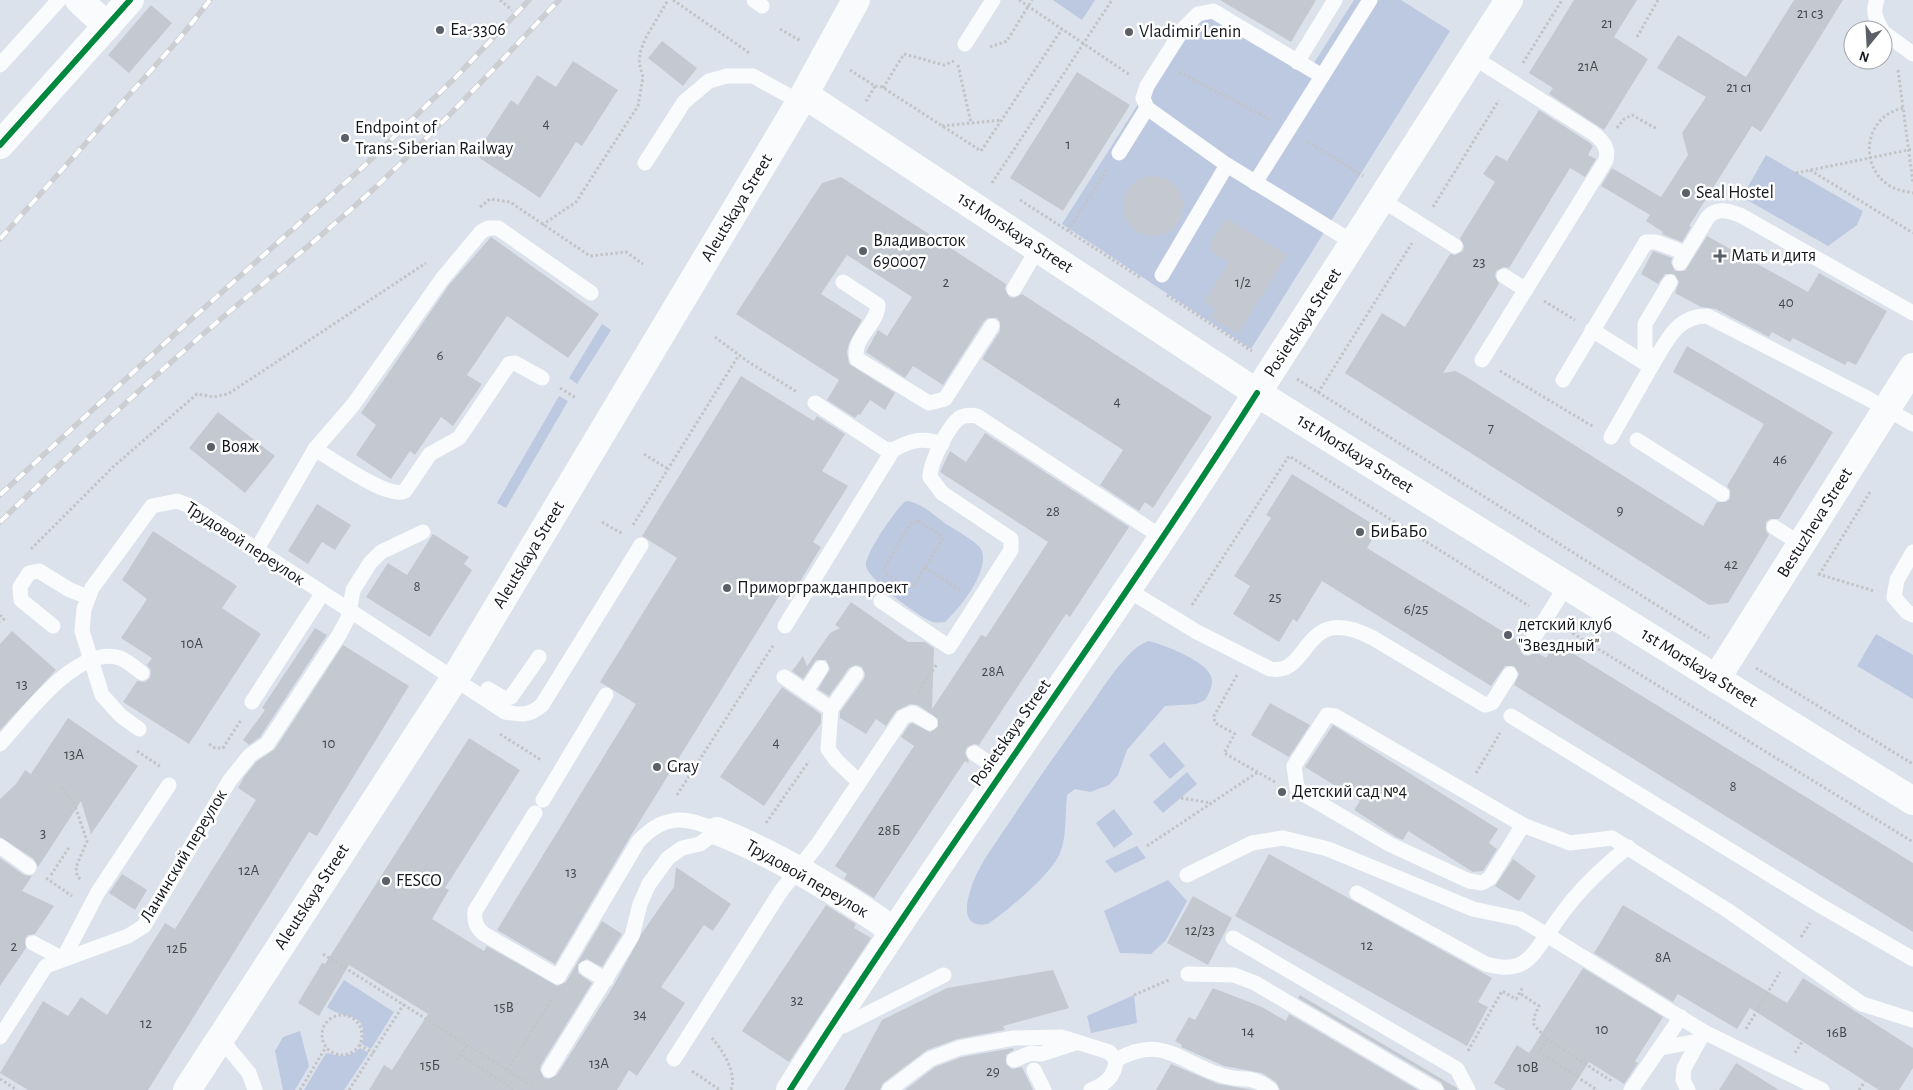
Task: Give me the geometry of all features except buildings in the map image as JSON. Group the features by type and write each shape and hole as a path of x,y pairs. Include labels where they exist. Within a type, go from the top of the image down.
{"main road":[{"path":"79,0 107,26"},
{"path":"0,145 130,0"},
{"name":"Posietskaya Street","path":"790,1090 894,931 1163,538 1510,0"},
{"name":"Aleutskaya Street","path":"187,1090 457,675 803,98 851,3"},
{"name":"1st Morskaya Street","path":"803,98 1038,248 1257,393 1913,801"},
{"name":"Bestuzheva Street","path":"1716,679 1913,367"},
{"name":"Трудовой переулок","path":"716,831 751,844 826,887 894,931"}],"lane":[{"path":"0,65 59,0"},
{"path":"965,44 993,0"},
{"path":"1297,62 1335,0"},
{"path":"1255,183 1287,128 1370,0"},
{"path":"1876,20 1874,8 1877,0"},
{"path":"1322,76 1297,62 1217,6 1198,14 1183,28 1147,86 1143,98 1147,108 1227,165 1354,243"},
{"path":"1893,39 1913,54"},
{"path":"1473,57 1593,133 1605,145 1608,152 1606,160 1482,360"},
{"path":"645,163 684,102 709,81 728,76 754,76 803,98"},
{"path":"1119,152 1147,108"},
{"path":"1162,275 1227,165"},
{"path":"1382,200 1455,246"},
{"path":"1562,380 1646,242 1656,242 1683,258 1711,214 1718,210 1735,213 1913,313"},
{"path":"256,550 315,449 353,405 442,279 481,232 488,228 498,228 591,293"},
{"path":"1014,289 1038,248"},
{"path":"1504,276 1526,290"},
{"path":"843,282 878,305 876,314 857,347 857,359 929,403 945,398 992,326"},
{"path":"1651,367 1645,347 1645,324 1670,282"},
{"path":"1611,437 1675,327 1688,318 1707,316 1913,424"},
{"path":"1592,330 1651,367"},
{"path":"315,449 386,491 400,494 405,491 430,454 459,438 509,364 515,363 549,381"},
{"path":"815,403 884,449 893,450"},
{"path":"881,601 949,647 1011,550 1011,539 938,490 930,477 930,469 942,444 959,418 967,415 977,416 1163,538"},
{"path":"785,626 893,450 909,441 921,439 942,444"},
{"path":"1637,440 1722,494"},
{"name":"Трудовой переулок","path":"139,729 121,716 102,695 93,660 82,631 82,620 92,588 152,506 177,501 190,506 322,594 457,675 505,712 524,716 534,712 542,705 641,545"},
{"path":"1774,527 1796,552"},
{"name":"Ланинский переулок","path":"0,1037 40,971 46,966 128,936 144,926 230,780 250,755 267,744 339,635 350,610 353,590 370,563 381,552 423,532"},
{"path":"1913,552 1896,580 1894,597 1907,612 1913,615"},
{"path":"53,626 21,600 20,588 29,573 40,571 70,590 88,597"},
{"path":"1528,647 1566,586"},
{"path":"1128,590 1197,632 1270,669 1277,670 1288,667 1302,654 1314,636 1341,626 1359,630 1485,705 1492,703 1510,674"},
{"path":"252,702 322,594"},
{"path":"0,744 70,670 93,660 110,656 119,658 142,673"},
{"path":"457,675 504,699 508,699 515,694 539,657"},
{"path":"806,691 821,668"},
{"path":"856,674 832,709 828,749 836,760 858,781"},
{"path":"784,677 832,709"},
{"path":"543,800 606,695"},
{"path":"674,1059 781,890 818,844 902,717 913,713 930,723"},
{"path":"1523,825 1490,878 1482,883 1469,880 1389,844 1307,796 1297,788 1294,766 1327,714 1335,716 1523,825 1570,843 1612,838 1727,910 1862,1004 1913,1020"},
{"path":"1511,716 1821,906 1913,959"},
{"path":"974,753 1002,772"},
{"path":"33,943 63,959 98,892 169,785"},
{"path":"535,813 475,911 474,921 484,934 558,977 638,842 648,831 658,824 680,819 697,820 716,831 700,844 682,848 668,858 649,884 640,904 632,936 549,1070"},
{"path":"1187,875 1252,843 1283,838 1328,849 1473,909 1520,919 1681,1017 1701,1036 1822,1090"},
{"path":"0,846 29,867"},
{"path":"1357,893 1486,964 1496,967 1516,966 1530,960 1567,904 1595,873 1628,847"},
{"path":"1233,938 1457,1069 1468,1090"},
{"path":"586,968 606,980"},
{"path":"830,1027 843,1026 944,974"},
{"path":"1188,974 1234,975 1255,983 1436,1090"},
{"path":"1624,1087 1661,1048 1681,1017"},
{"path":"889,1090 930,1059 959,1048 1040,1036 1061,1037 1109,1052 1116,1060 1115,1071 1110,1078 1091,1090"},
{"path":"1661,1048 1701,1036"},
{"path":"1688,1090 1683,1080 1684,1068 1701,1036"},
{"path":"220,1038 249,1074 255,1090"},
{"path":"1014,1060 1031,1053 1040,1054 1078,1042"},
{"path":"1116,1060 1130,1052 1167,1050 1219,1075 1260,1080 1271,1090"},
{"path":"1034,1070 1044,1090"}],"path":[{"path":"500,0 512,10"},
{"path":"542,225 576,202 638,106 643,77 639,63 640,53 645,39 668,0"},
{"path":"673,0 754,56"},
{"path":"1019,0 1112,62"},
{"path":"992,183 1112,0"},
{"path":"1318,392 1562,0"},
{"path":"1637,37 1658,0"},
{"path":"875,86 882,87 981,151 1062,29"},
{"path":"957,59 971,123"},
{"path":"1161,62 1287,128 1356,171"},
{"path":"1893,64 1911,149 1913,183"},
{"path":"1903,108 1890,112 1877,123 1870,136 1870,157 1874,169 1887,184 1898,190 1913,192"},
{"path":"1605,145 1628,116 1632,115 1657,129"},
{"path":"942,126 1001,120"},
{"path":"1796,173 1911,149"},
{"path":"1068,231 1119,152"},
{"path":"1810,170 1913,233"},
{"path":"984,178 1001,188"},
{"path":"478,210 490,199 510,202 590,256 626,252 643,264"},
{"path":"1018,199 1148,283"},
{"path":"29,551 113,467 198,394 214,397 228,394 431,259"},
{"path":"1165,294 1733,653 1913,764"},
{"path":"715,337 739,355 815,403"},
{"path":"632,528 739,355"},
{"path":"1506,375 1611,437"},
{"path":"549,381 576,398"},
{"path":"644,454 668,470"},
{"path":"1819,575 1871,491"},
{"path":"918,521 942,536 940,545 925,567 914,585 910,587 901,585 886,574 884,568 912,522 918,521"},
{"path":"1796,552 1819,575 1894,597"},
{"path":"925,567 978,603"},
{"path":"0,616 4,618 0,622"},
{"path":"677,795 774,645"},
{"path":"916,696 949,647"},
{"path":"1246,658 1214,719 1215,723 1235,734 1224,753 1280,785"},
{"path":"208,744 215,748 223,748 252,702"},
{"path":"1464,792 1511,716"},
{"path":"496,732 560,772"},
{"path":"751,844 829,733"},
{"path":"131,746 171,775 169,785"},
{"path":"1147,846 1258,772"},
{"path":"61,787 74,803 87,841 76,867 79,879"},
{"path":"1181,798 1212,803"},
{"path":"48,880 70,846"},
{"path":"29,867 69,894"},
{"path":"1791,954 1821,906"},
{"path":"323,954 539,1090"},
{"path":"1751,1020 1783,967"},
{"path":"507,1070 556,993 558,977"},
{"path":"1134,995 1151,986"},
{"path":"1467,1051 1502,992 1513,998"},
{"path":"1520,994 1539,1006 1534,1017 1534,1025 1547,1039 1624,1087"},
{"path":"349,1090 404,1004"},
{"path":"344,1015 358,1023 362,1038 359,1045 347,1054 332,1052 326,1047 322,1032 330,1019 344,1015"},
{"path":"696,1024 723,1050 733,1084 731,1090"},
{"path":"1547,1039 1539,1052 1597,1090"},
{"path":"359,1045 374,1053"},
{"path":"457,1060 467,1045"},
{"path":"300,1090 326,1047"},
{"path":"461,1055 515,1090"},
{"path":"703,1078 720,1090"},
{"path":"0,1079 17,1090"},
{"path":"1859,1090 1865,1081"}],"shaded area":[{"path":"1053,0 1095,0 1082,20"},
{"path":"1354,0 1401,0 1450,31 1251,349 1062,224 1199,8 1307,74"},
{"path":"1766,155 1863,211 1857,225 1828,246 1742,197"},
{"path":"602,324 611,330 577,384 569,378"},
{"path":"559,396 568,401 506,508 497,503"},
{"path":"906,501 928,510 970,539 981,549 983,558 978,578 966,598 945,622 933,622 906,606 875,579 866,566 870,552 882,532 901,505"},
{"path":"1876,634 1913,655 1913,699 1857,666"},
{"path":"1149,641 1187,656 1205,668 1212,682 1211,689 1205,700 1196,704 1165,706 1127,750 1118,775 1109,785 1090,792 1075,789 1067,795 1064,839 1055,862 1028,892 988,924 973,923 967,913 968,899 972,885 986,857 1111,675 1133,651"},
{"path":"1164,742 1185,766 1170,779 1149,755"},
{"path":"1187,772 1197,784 1163,813 1153,802"},
{"path":"1114,809 1133,834 1114,848 1096,823"},
{"path":"1137,846 1146,858 1115,873 1105,861"},
{"path":"1168,880 1187,901 1166,940 1151,954 1120,953 1104,911"},
{"path":"344,980 394,1012 371,1049 362,1044 362,1025 358,1021 327,1007"},
{"path":"1134,995 1137,1023 1091,1033 1087,1016"},
{"path":"300,1031 309,1066 295,1090 283,1090 275,1051 283,1037"},
{"path":"360,1048 368,1052 368,1054 344,1090 304,1090 326,1053 340,1056 348,1055"}],"railway":[{"path":"0,239 180,38 210,0"},
{"path":"0,495 177,332 363,167 458,75 529,0"},
{"path":"0,522 162,370 379,184 448,116 559,0"}],"cycle path":[{"path":"0,145 130,0"},
{"path":"790,1090 905,915 1142,568 1257,393"}],"place":[{"name":"Еа-3306","path":"440,30"},
{"name":"Vladimir Lenin","path":"1129,32"},
{"name":"Endpoint of Trans-Siberian Railway","path":"345,138"},
{"name":"Seal Hostel","path":"1686,193"},
{"name":"Владивосток 690007","path":"863,251"},
{"name":"Мать и дитя","path":"1720,256"},
{"name":"Вояж","path":"211,447"},
{"name":"БиБаБо","path":"1360,532"},
{"name":"Приморгражданпроект","path":"727,588"},
{"name":"детский клуб \"Звездный\"","path":"1508,635"},
{"name":"Gray","path":"657,767"},
{"name":"Детский сад №4","path":"1282,792"},
{"name":"FESCO","path":"386,881"}]}
